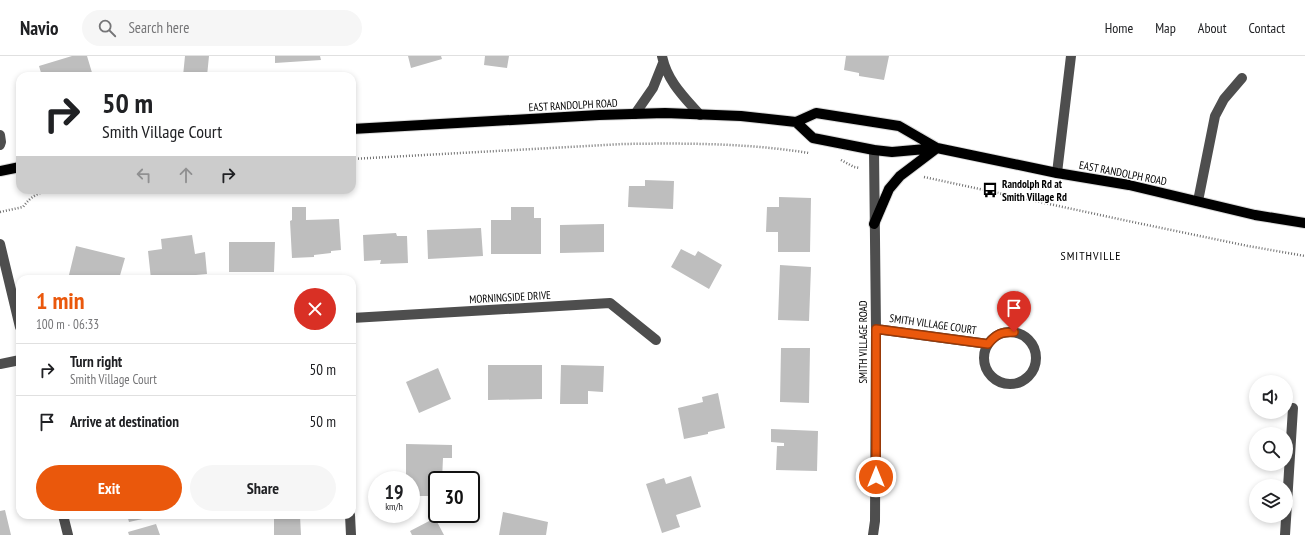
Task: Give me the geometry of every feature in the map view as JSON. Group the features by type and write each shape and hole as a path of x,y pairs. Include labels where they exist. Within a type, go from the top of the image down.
{"main road":[{"name":"EAST RANDOLPH ROAD","path":"356,129 665,113 741,116 796,122 816,113 899,126 937,148"},
{"name":"EAST RANDOLPH ROAD","path":"796,122 813,138 892,152 937,148 1057,173 1129,185 1255,215 1305,223"},
{"path":"874,224 889,189 900,176 937,148"},
{"path":"0,171 16,168"}],"street":[{"path":"1057,173 1071,56"},
{"path":"635,114 653,88 663,59"},
{"path":"663,59 675,87 700,114"},
{"path":"1198,201 1215,116 1224,99 1242,78"},
{"path":"0,135 0,145"},
{"name":"SMITH VILLAGE ROAD","path":"874,150 876,329 874,535"},
{"path":"0,244 16,310"},
{"name":"MORNINGSIDE DRIVE","path":"356,318 610,303 656,340"},
{"name":"SMITH VILLAGE COURT","path":"876,329 988,344"},
{"name":"SMITH VILLAGE COURT","path":"1004,332 1014,332 1024,335 1031,342 1035,351 1036,362 1032,371 1025,379 1016,383 1006,384 996,380 989,373 984,364 984,353 988,344 995,336 1004,332"},
{"path":"0,364 16,361"},
{"path":"1285,535 1292,419"},
{"path":"64,519 68,535"},
{"path":"350,519 351,535"}],"path":[{"path":"356,159 624,144 668,143 752,146 810,153"},
{"path":"836,158 854,167 874,171"},
{"path":"900,176 912,178 920,176 932,178 1128,221 1248,246 1305,256"},
{"path":"0,212 23,207 34,195 37,194"}],"building":[{"path":"72,56 87,56 92,72 41,72 39,66"},
{"path":"185,56 209,56 207,72 183,72"},
{"path":"275,56 320,56 321,60 275,63"},
{"path":"408,56 441,56 442,59 411,68"},
{"path":"485,56 509,56 507,68 484,65"},
{"path":"846,56 889,56 884,80 859,76 859,73 844,70"},
{"path":"645,180 674,181 673,209 628,207 629,186 645,186"},
{"path":"779,197 811,198 810,252 778,252 778,232 766,232 767,207 779,207"},
{"path":"292,207 306,207 306,220 339,219 341,250 314,255 314,257 292,258 290,221 292,220"},
{"path":"511,207 534,207 534,218 541,218 541,254 491,254 491,220 511,220"},
{"path":"604,224 604,252 560,253 560,225"},
{"path":"481,228 483,256 428,259 427,230"},
{"path":"396,233 397,236 407,236 408,263 380,264 381,260 364,261 363,235"},
{"path":"192,235 195,254 205,252 207,274 151,275 148,251 162,249 161,239"},
{"path":"229,242 275,242 274,272 229,272"},
{"path":"76,246 125,258 120,275 69,275"},
{"path":"681,249 695,256 698,251 722,265 709,289 671,267"},
{"path":"780,265 811,267 809,321 778,320"},
{"path":"781,348 810,348 809,403 780,402"},
{"path":"488,365 542,365 542,399 488,400"},
{"path":"561,365 604,366 603,392 588,391 588,404 560,404"},
{"path":"438,368 451,399 419,413 406,382"},
{"path":"718,393 725,428 708,432 708,434 684,439 678,408 703,402 702,397"},
{"path":"771,429 818,431 817,471 776,470 777,446 784,446 784,443 771,442"},
{"path":"406,444 452,445 452,458 443,458 442,471 428,471 428,496 420,496 420,471 406,471"},
{"path":"691,476 701,507 676,515 680,527 662,533 646,484 664,478 666,484"},
{"path":"5,510 11,535 0,535 0,511"},
{"path":"503,512 548,522 546,535 499,535"},
{"path":"128,519 142,519 129,522"},
{"path":"274,519 300,519 301,535 274,535"},
{"path":"428,522 428,523 438,523 444,535 412,535 410,531"},
{"path":"156,524 160,535 129,535 128,532"}],"place":[{"name":"Randolph Rd at Smith Village Rd","path":"990,190"}],"district":[{"name":"SMITHVILLE","path":"1091,256"}],"route":[{"path":"876,477 876,329 988,344 995,336 1004,332 1014,332"}]}
